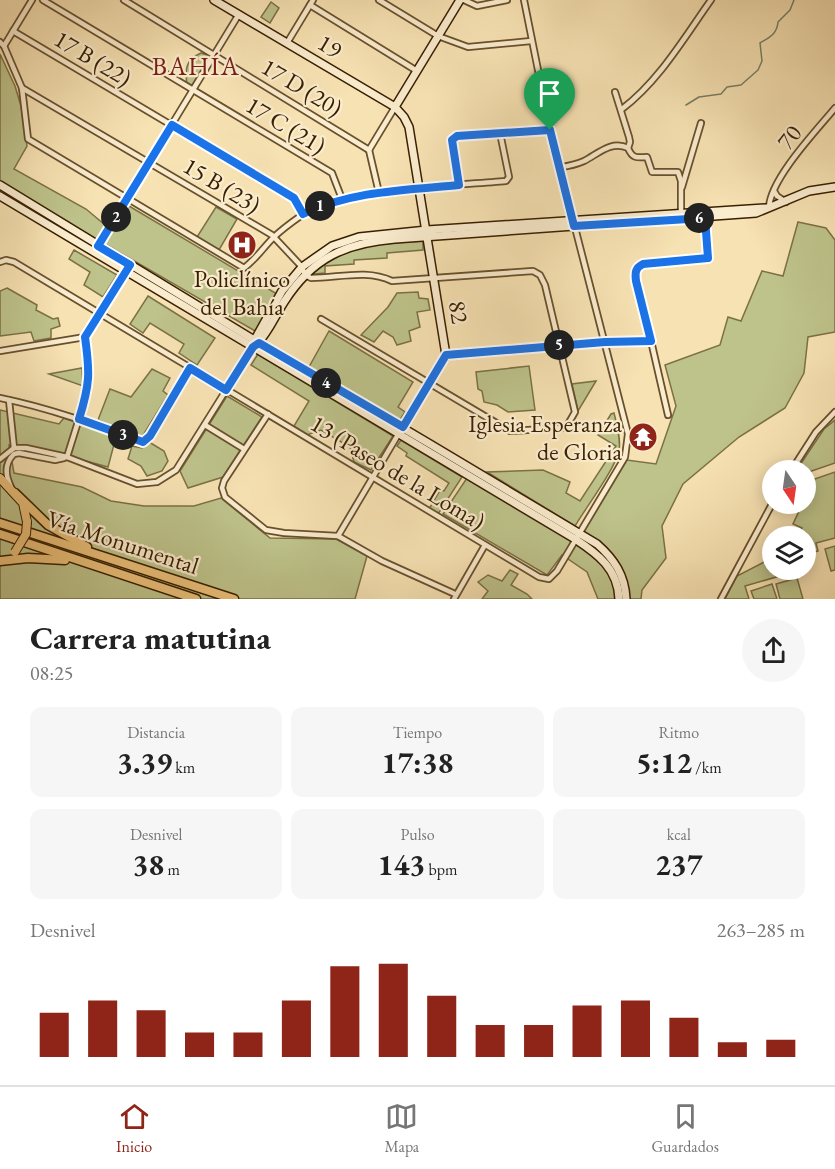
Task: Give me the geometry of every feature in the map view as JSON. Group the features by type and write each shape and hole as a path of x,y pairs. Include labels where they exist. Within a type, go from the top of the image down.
{"highway":[{"path":"14,491 48,525 109,558"},
{"name":"Vía Monumental","path":"0,523 234,599"},
{"name":"Vía Monumental","path":"0,534 196,599"},
{"path":"0,561 47,559 89,564"}],"main road":[{"name":"19","path":"214,0 395,107"},
{"path":"395,107 462,0"},
{"name":"82","path":"395,107 405,117 409,127 446,355 401,430"},
{"path":"0,185 98,246 128,268"},
{"path":"255,343 303,271 350,246 427,233 705,218 769,208 809,191 835,187"},
{"path":"1,199 128,268 577,536 594,543 610,557 619,569 626,599"},
{"path":"574,224 681,213 729,213"},
{"path":"0,478 14,491 24,507 27,522 26,534 15,552 0,561"},
{"path":"577,536 609,566 615,578 619,599"}],"street":[{"path":"32,0 2,44 22,88 28,139 244,268 273,237 303,214 320,206 342,199 379,193 508,180 500,133"},
{"name":"17 C (21)","path":"43,0 332,173 342,199"},
{"name":"17 D (20)","path":"124,0 369,150"},
{"path":"287,43 313,0"},
{"path":"379,0 438,36 468,46 531,41"},
{"path":"462,0 477,6 507,0"},
{"path":"524,0 550,130 628,434 625,457 577,536"},
{"path":"622,110 640,94 662,68 711,0"},
{"path":"310,5 417,71"},
{"path":"98,246 239,14"},
{"name":"17 B (22)","path":"13,31 294,198 303,214"},
{"name":"15 B (23)","path":"22,88 273,237 303,271"},
{"path":"615,92 622,110 631,156 647,157 652,171 678,172 681,213"},
{"path":"379,193 369,150 395,107"},
{"name":"70","path":"769,208 774,191 797,154 835,108"},
{"path":"681,189 701,123"},
{"path":"459,185 452,140 454,137 550,130"},
{"path":"561,167 582,162 597,151 615,145 628,148"},
{"path":"1,199 8,190"},
{"path":"774,191 786,202"},
{"path":"668,415 635,271 643,264 708,258 705,218"},
{"name":"13 (Paseo de la Loma)","path":"0,262 6,260 14,262 539,577 549,579 553,577 577,536"},
{"path":"67,457 87,393 90,370 85,337 128,268"},
{"path":"303,271 314,278 364,274 381,276 392,281 533,271 540,275 545,285 575,412 567,426 510,431 321,319"},
{"path":"0,351 85,337"},
{"path":"446,355 560,345 651,341"},
{"path":"0,459 14,448 26,448 67,457 137,484 157,482 176,470 255,343"},
{"path":"0,398 79,419 143,442 150,436 190,368"},
{"path":"9,400 14,448"},
{"path":"798,460 816,432 835,412"},
{"path":"268,414 224,481 222,488 225,497 266,530 338,536 454,597 485,544"},
{"path":"205,425 244,449"},
{"name":"82","path":"338,536 401,430"},
{"path":"14,491 7,479 6,465 14,454 55,460 67,457"},
{"path":"721,599 767,514"}],"green space":[{"path":"271,2 279,8 270,23 261,17"},
{"path":"201,53 210,56 191,87 187,85 187,66"},
{"path":"0,54 15,86 21,106 27,146 14,169 86,209 105,225 96,240 0,182"},
{"path":"11,198 39,213 124,264 96,251"},
{"path":"129,206 277,294 255,331 105,244"},
{"path":"216,207 237,219 219,250 197,237"},
{"path":"798,222 826,228 835,240 835,332 808,337 804,373 785,408 739,437 683,484 662,526 666,558 642,590 641,599 598,599 587,572 562,555 547,575 443,514 467,478 578,541 627,460 656,464 676,406 665,365 720,345 728,317 741,321 762,271 783,276"},
{"path":"423,241 423,250 387,253 387,258 354,260 354,264 325,266 325,273 314,274 314,270 328,261 353,250"},
{"path":"74,250 117,275 103,297 84,285 90,272 69,259"},
{"path":"7,288 37,305 36,310 53,319 58,318 60,326 51,329 51,338 34,341 31,332 0,336 0,291"},
{"path":"418,292 419,298 428,299 430,310 417,312 420,327 409,331 411,341 397,345 393,337 383,331 374,342 361,335 388,307 397,293"},
{"path":"148,296 215,338 197,365 179,353 184,344 150,323 143,333 130,324"},
{"path":"329,331 413,382 398,407 405,412 400,420 309,367"},
{"path":"258,354 393,436 371,470 354,462 350,447 321,430 307,435 294,426 309,401 251,365"},
{"path":"529,366 535,410 508,412 497,405 484,402 482,391 478,389 476,372"},
{"path":"82,368 83,386 49,374"},
{"path":"152,369 170,378 163,391 168,395 142,437 98,420 110,389 131,397"},
{"path":"596,381 578,411 572,384"},
{"path":"227,396 262,417 223,477 188,488 180,471"},
{"path":"0,410 59,424 64,418 116,437 108,467 38,448 9,445 14,473 82,487 111,501 144,506 194,506 221,498 270,538 336,539 367,556 355,599 0,599"},
{"path":"614,413 619,451 606,478 575,526 487,472 543,470 570,482 566,493 580,501 616,446 598,435 611,414"},
{"path":"835,420 835,463 816,470 816,460 803,460 824,429"},
{"path":"401,440 462,477 438,514 429,509 440,490 444,491 449,483 406,456 407,453 397,446"},
{"path":"149,442 164,451 168,461 162,471 147,476 141,466 128,459 132,446 142,448"},
{"path":"835,472 835,538 816,543 816,526 793,524 798,514 816,514 816,479"},
{"path":"835,546 835,570 831,571 825,549"},
{"path":"762,563 762,580 766,580 745,586 749,599 725,599 737,576"},
{"path":"510,570 518,574 511,585 532,599 482,599 488,591 478,582 488,575 502,581"},
{"path":"798,580 803,599 780,599 776,584"},
{"path":"772,584 777,599 754,599 751,591"}],"waterway":[{"path":"686,105 699,97 721,94 727,87 741,85 758,70 762,61 760,43 775,32 778,22 790,10 794,0"}],"place":[{"name":"Policlínico del Bahía","path":"242,245"},
{"name":"Iglesia Esperanza de Gloria","path":"643,437"}],"district":[{"name":"BAHÍA","path":"196,66"}],"route":[{"path":"172,125 294,198 303,214 342,199 459,185 452,140 454,137 550,130 574,226 705,218 708,258 643,264 635,271 651,341 560,345 446,355 403,427 259,343 253,347 226,390 190,368 150,436 143,442 79,419 87,393 90,370 85,337 130,265 98,246 172,125"}]}
